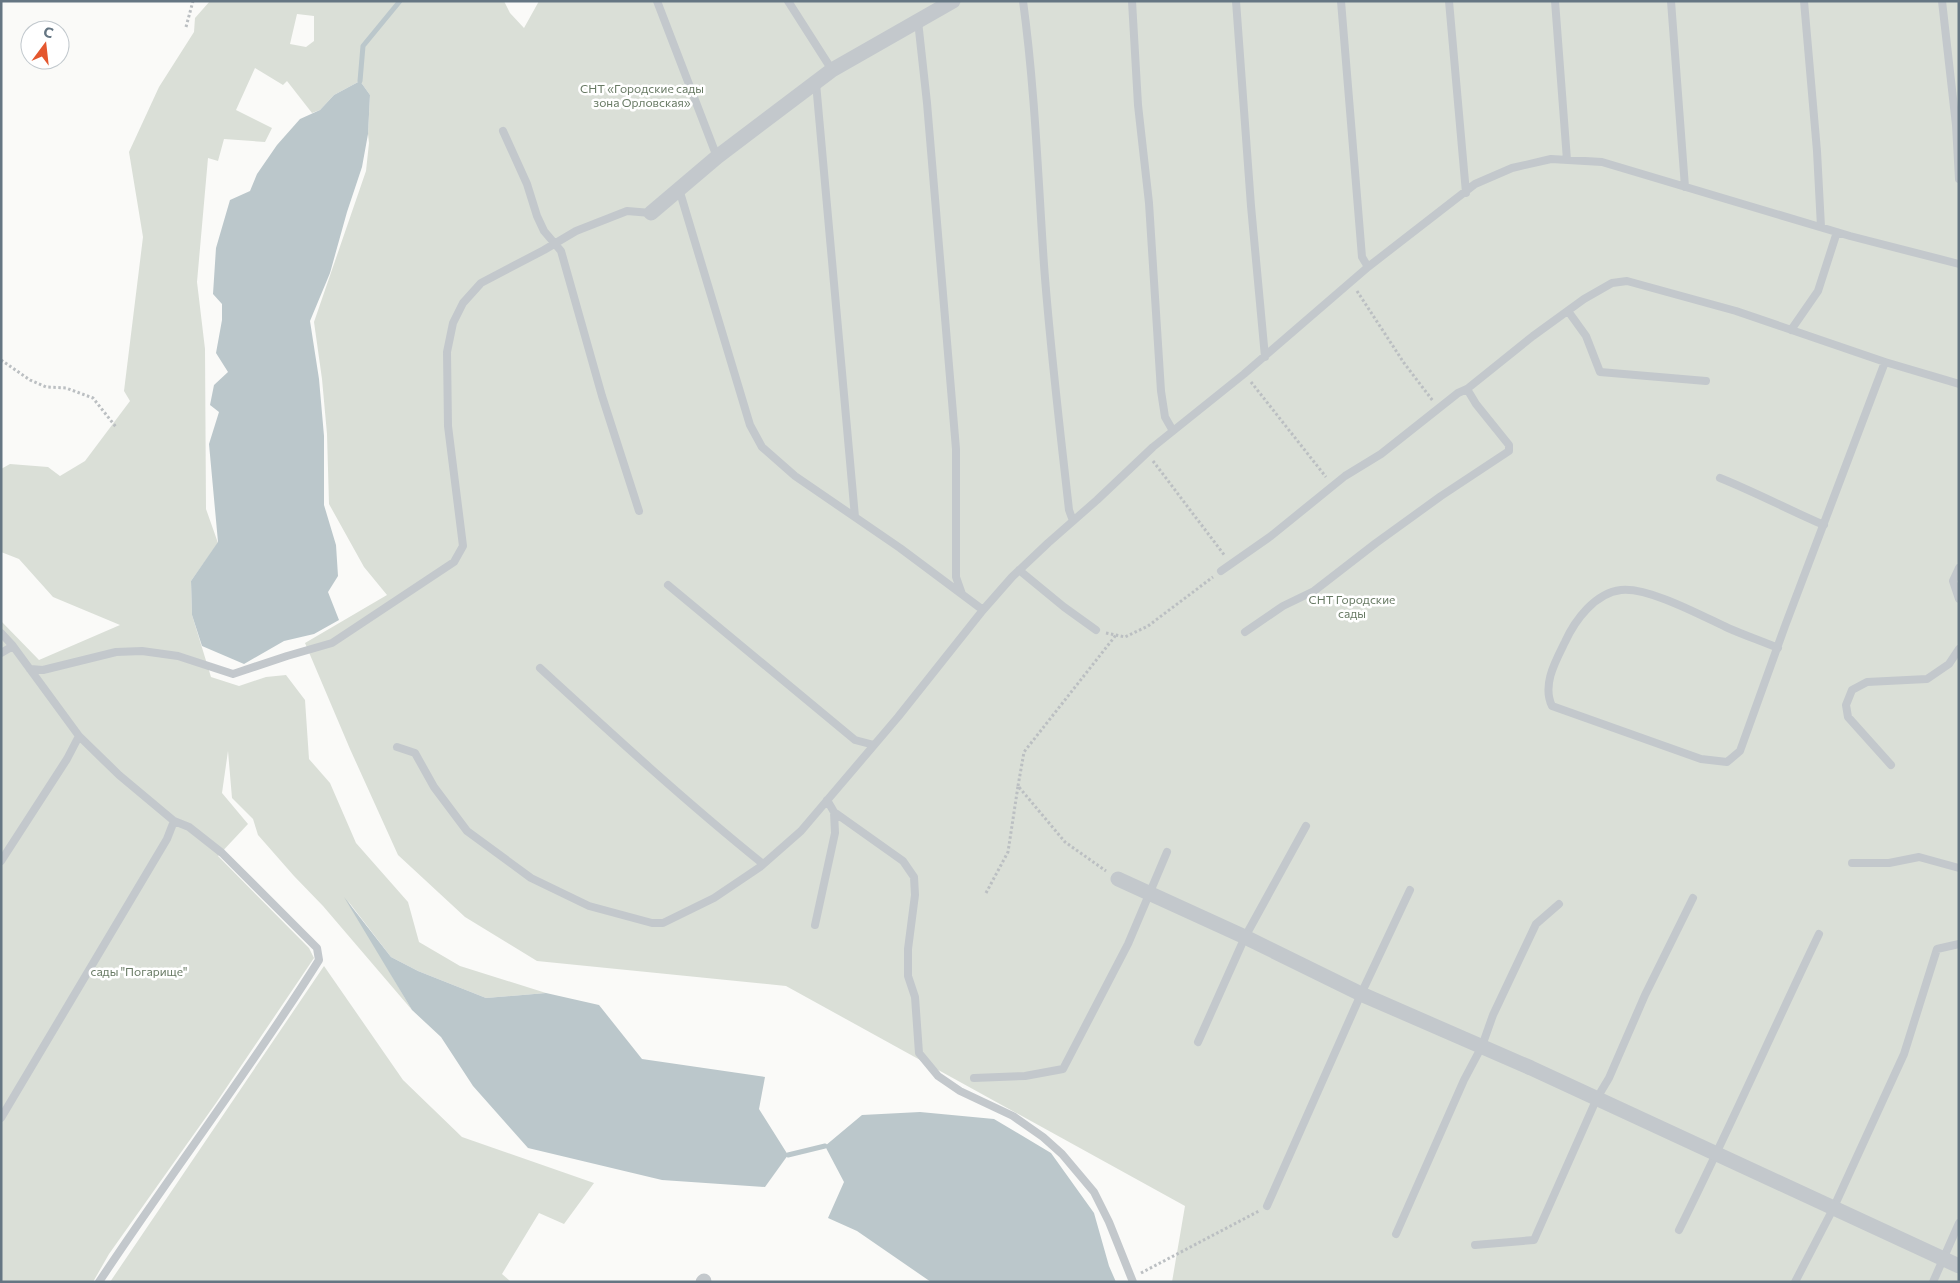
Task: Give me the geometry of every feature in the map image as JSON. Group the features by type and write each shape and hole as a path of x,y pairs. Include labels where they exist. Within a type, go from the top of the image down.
{"street":[{"path":"651,213 718,157 832,70 951,2"},
{"path":"1118,879 1245,937 1361,994 1482,1046 1959,1266"}],"lane":[{"path":"657,1 718,157"},
{"path":"788,1 832,70"},
{"path":"1022,1 1031,62 1044,267 1057,402 1069,510 1073,521"},
{"path":"1132,1 1138,105 1149,203 1161,391 1165,417 1173,430"},
{"path":"1236,1 1251,206 1265,356"},
{"path":"1341,1 1362,257 1368,267"},
{"path":"1449,1 1466,193"},
{"path":"1555,1 1567,160"},
{"path":"1671,1 1685,187"},
{"path":"1804,1 1817,151 1821,228"},
{"path":"1942,1 1956,124 1959,179"},
{"path":"918,21 927,103 956,449 956,577 962,594"},
{"path":"816,83 855,517"},
{"path":"503,131 528,184 537,216 544,231 561,251 602,396 639,511"},
{"path":"397,747 415,753 434,787 467,831 531,878 589,906 652,924 663,923 714,898 764,864 802,831 898,717 983,610 1019,570 1173,430 1244,374 1368,267 1476,184 1512,168 1551,159 1602,162 1821,228 1959,264"},
{"path":"679,189 750,425 762,447 795,476 983,610"},
{"path":"30,669 43,670 116,652 142,651 178,656 233,674 332,643 454,562 463,546 448,426 448,352 453,323 463,303 481,283 576,231 627,211 651,213"},
{"path":"1791,330 1818,291 1837,232"},
{"path":"1221,571 1271,536 1333,486 1381,454 1458,393 1468,388 1532,336 1584,299 1612,283 1627,281 1736,311 1885,362 1959,384"},
{"path":"1568,311 1586,336 1600,372 1706,381"},
{"path":"1778,648 1646,593 1621,590 1604,596 1584,610 1565,640 1549,678 1548,697 1552,706 1583,719 1701,759 1727,762 1740,751 1885,362"},
{"path":"1244,632 1283,606 1314,591 1376,543 1509,451 1509,445 1476,404 1468,388"},
{"path":"1720,478 1752,490 1792,512 1824,525"},
{"path":"1959,568 1953,581 1959,599"},
{"path":"1019,570 1064,608 1096,630"},
{"path":"668,585 855,740 874,745"},
{"path":"1,634 30,669 79,736 119,775 174,821 189,827 222,853 317,948 319,960 275,1029 155,1198 99,1282"},
{"path":"1,653 12,646"},
{"path":"1891,765 1848,717 1846,705 1852,690 1867,682 1927,679 1949,664 1959,649"},
{"path":"540,668 615,738 764,864"},
{"path":"1,861 67,759 79,736"},
{"path":"827,800 834,812 903,861 914,877 916,895 908,949 908,976 915,997 920,1054 938,1076 960,1092 1013,1116 1043,1137 1062,1154 1094,1192 1109,1222 1132,1280"},
{"path":"815,926 835,833 834,812"},
{"path":"1,1118 167,839 174,821"},
{"path":"1198,1042 1245,937 1306,826"},
{"path":"974,1078 1024,1076 1063,1069 1128,944 1166,852"},
{"path":"1852,863 1889,863 1919,856 1959,868"},
{"path":"1267,1206 1361,994 1410,890"},
{"path":"1475,1244 1534,1240 1596,1098 1609,1078 1645,995 1693,898"},
{"path":"1396,1234 1464,1080 1482,1046 1493,1015 1536,924 1559,904"},
{"path":"1679,1230 1717,1154 1765,1046 1819,934"},
{"path":"1795,1282 1834,1209 1904,1054 1937,949 1959,944"},
{"path":"1934,1282 1959,1223"}],"path":[{"path":"186,27 193,1"},
{"path":"1351,282 1404,363 1439,409"},
{"path":"1,360 30,380 46,387 66,388 93,398 116,427"},
{"path":"1244,374 1333,486"},
{"path":"1146,453 1232,564"},
{"path":"1096,630 1125,638 1148,626 1221,571"},
{"path":"986,893 1008,852 1024,752 1116,635"},
{"path":"1018,786 1065,842 1118,879"},
{"path":"1132,1280 1267,1206"}],"green space":[{"name":"СНТ Городские сады","path":"210,1 504,1 510,13 524,28 539,1 1959,1 1959,1282 1172,1282 1185,1206 786,986 537,961 465,917 398,855 305,643 387,595 364,567 329,504 327,434 314,322 366,171 369,143 370,95 360,81 334,95 320,110 312,113 287,81 283,85 255,68 236,110 272,128 265,142 224,139 218,161 208,158 197,282 205,349 206,509 218,543 191,581 192,615 211,677 239,686 266,677 286,675 305,700 309,759 330,783 356,843 408,902 419,942 460,966 546,993 486,998 418,971 391,957 348,901 412,1010 323,906 258,835 253,819 232,798 228,751 222,793 248,824 218,856 309,948 314,958 216,1103 109,1254 93,1282 1,1282 1,621 39,660 120,625 53,597 19,559 1,552 1,469 10,464 48,467 60,476 85,461 130,401 124,391 143,237 129,152 159,87 194,32 195,18","holes":["297,14 314,16 314,41 306,47 290,44"]},
{"path":"324,966 403,1080 462,1137 594,1183 564,1224 539,1213 502,1274 511,1282 110,1282"}],"shaded area":[{"path":"360,81 370,95 368,134 362,167 330,273 310,321 319,379 324,436 324,505 336,545 338,576 328,592 339,620 314,634 284,641 244,664 202,646 192,615 191,581 218,542 209,444 219,412 210,405 214,385 228,372 216,353 222,320 222,304 213,294 216,248 230,200 250,191 257,174 277,145 300,119 320,110 334,95"},
{"path":"344,897 391,957 418,971 486,998 546,993 599,1005 642,1059 765,1077 759,1109 788,1155 765,1187 662,1180 528,1148 473,1086 441,1037 412,1010"},
{"path":"920,1112 994,1119 1051,1153 1094,1213 1109,1266 1116,1282 931,1282 857,1231 828,1218 844,1182 825,1146 862,1115"}],"waterway":[{"path":"360,81 363,46 400,1"},
{"path":"788,1155 825,1146"}],"park label":[{"name":"СНТ «Городские сады зона Орловская»","path":"642,96"},
{"name":"сады \"Погарище\"","path":"139,972"}]}
